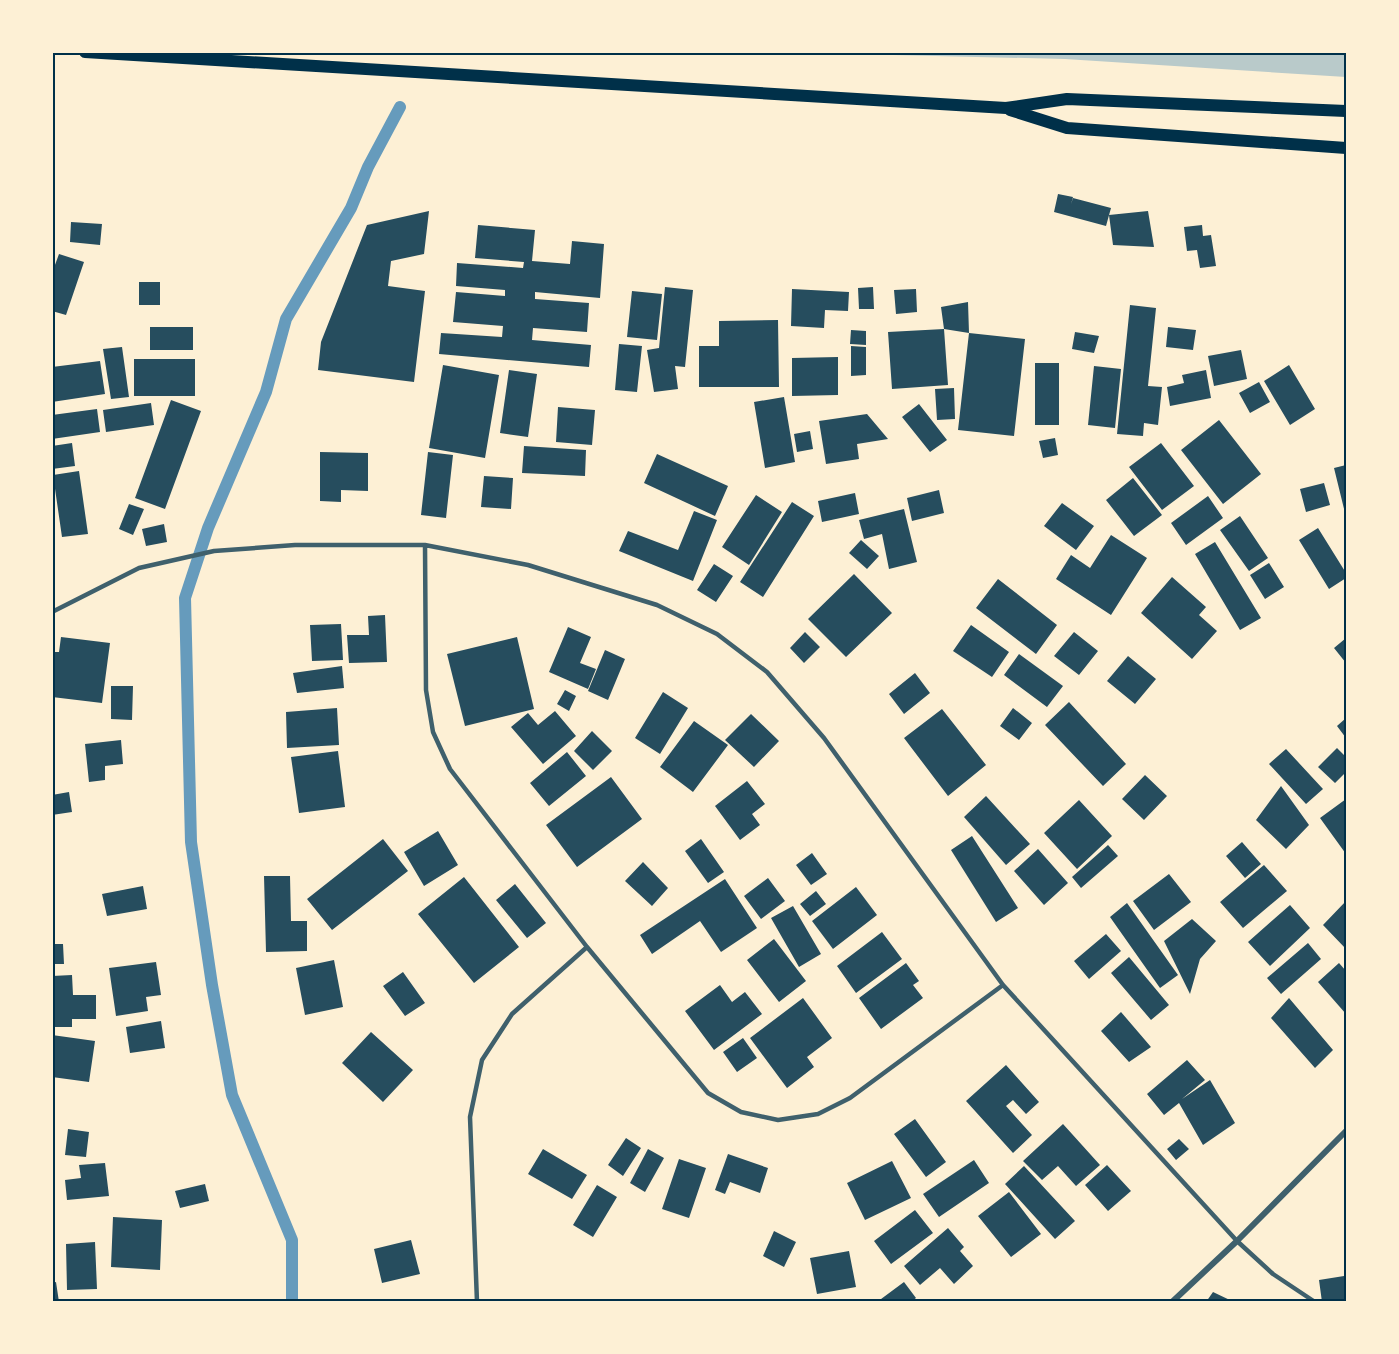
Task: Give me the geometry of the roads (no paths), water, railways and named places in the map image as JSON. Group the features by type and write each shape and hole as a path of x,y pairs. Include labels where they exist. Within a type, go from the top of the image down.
{"main road":[{"path":"85,52 1006,108 1067,99 1347,111"},
{"path":"1006,108 1066,128 1347,148"}],"street":[{"path":"1172,1302 1347,1131"}],"lane":[{"path":"52,612 139,568 214,551 295,545 425,544 528,565 647,602 717,634 767,672 824,738 1003,985 1237,1241 1273,1274 1315,1302"},
{"path":"425,544 426,690 433,732 450,769 587,947 708,1093 741,1112 778,1120 818,1114 850,1098 1003,985"},
{"path":"477,1302 470,1118 482,1060 512,1014 587,947"}],"waterway":[{"path":"292,1302 292,1240 232,1095 212,985 191,842 185,598 208,528 266,392 286,319 351,208 368,167 400,107"}]}
